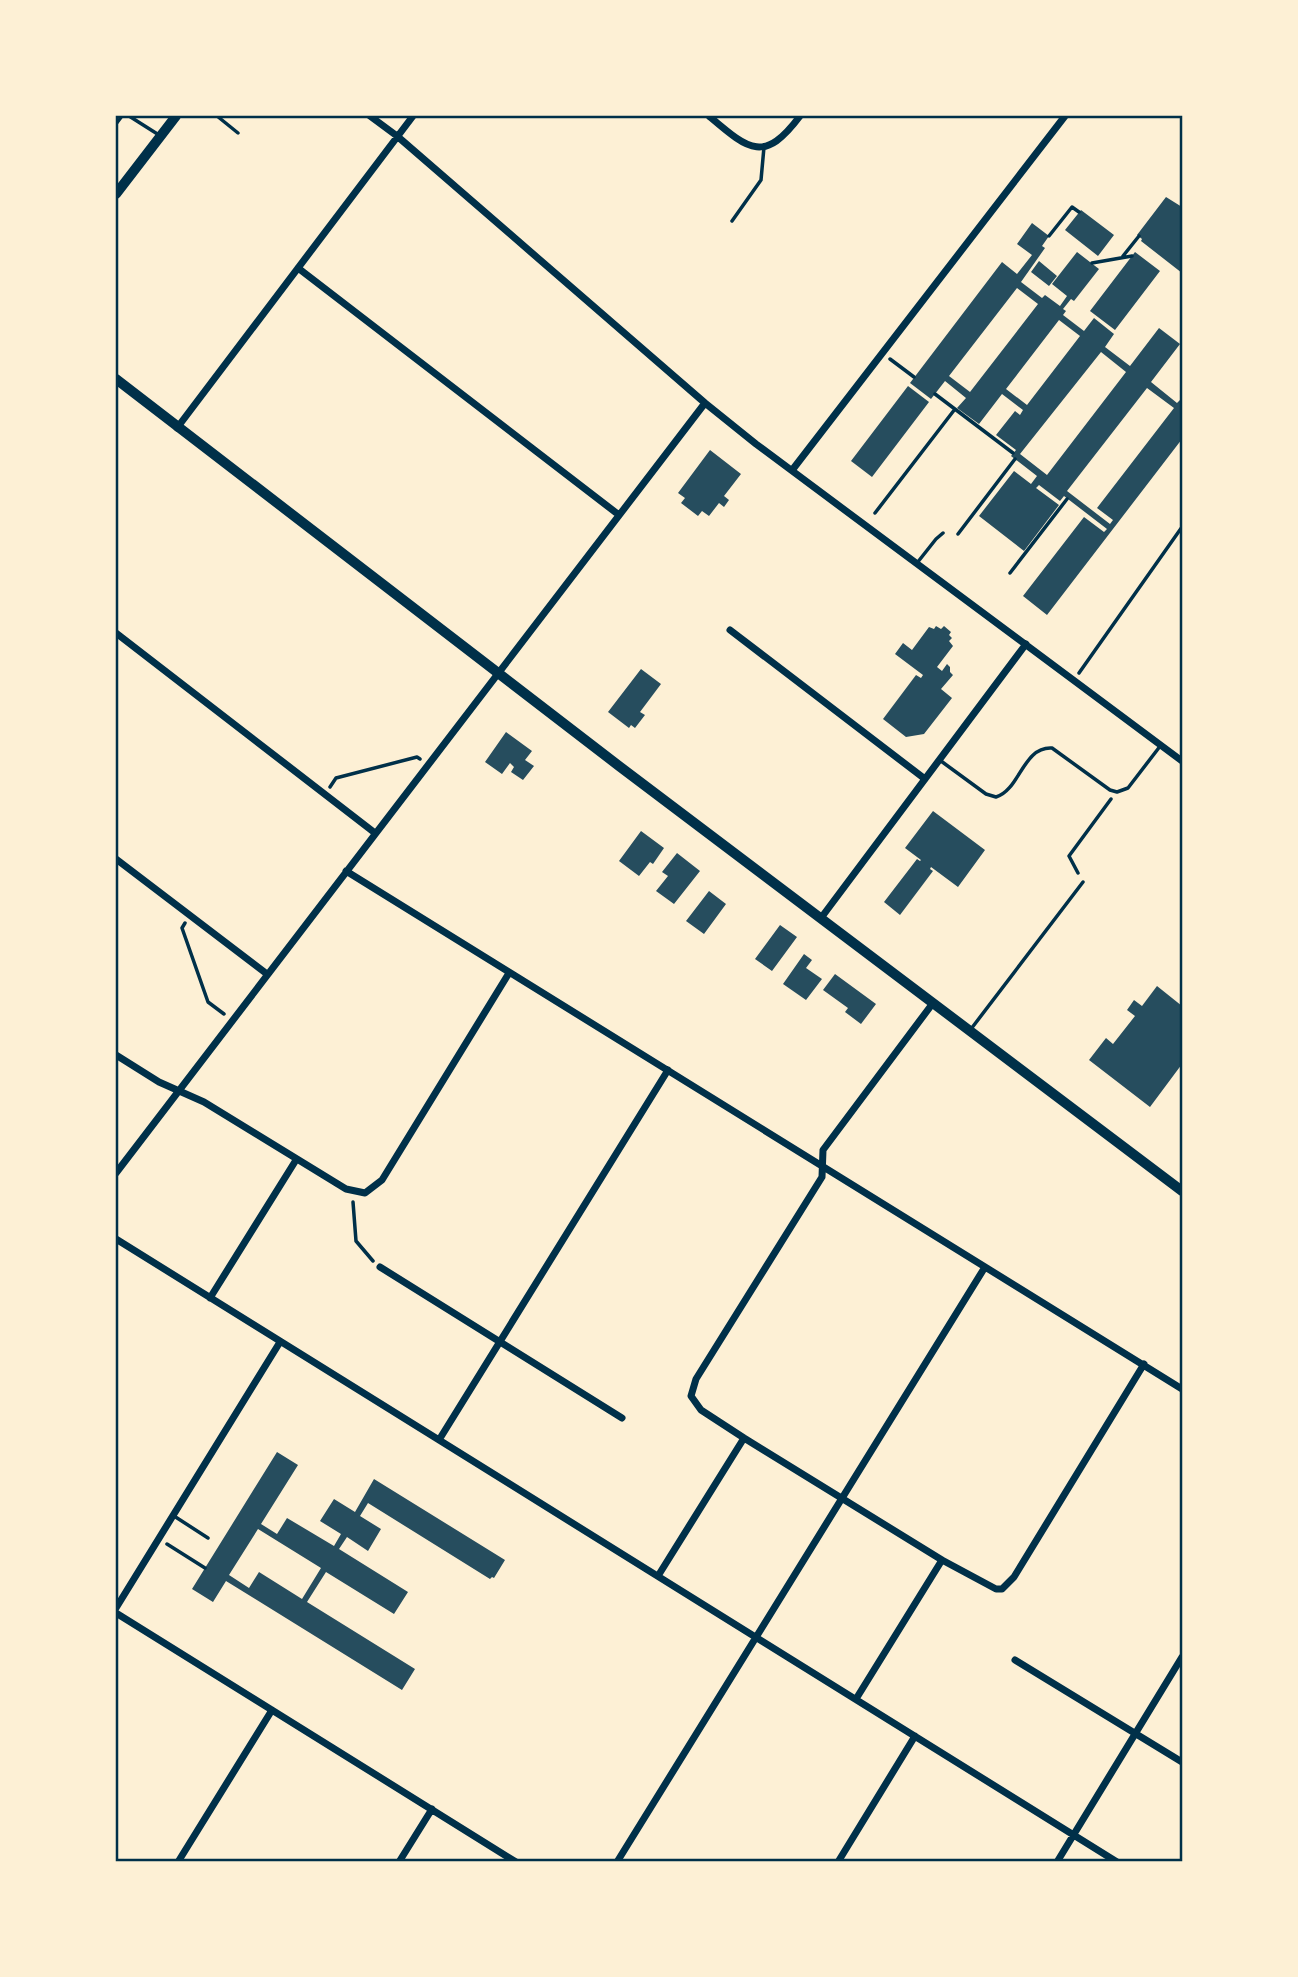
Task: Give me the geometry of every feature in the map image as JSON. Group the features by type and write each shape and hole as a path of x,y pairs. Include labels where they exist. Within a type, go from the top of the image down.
{"street":[{"path":"116,194 176,116"},
{"path":"370,116 397,136 756,444 1182,761"},
{"path":"177,428 413,116"},
{"path":"709,116 736,138 755,147 776,143 800,116"},
{"path":"793,469 1065,116"},
{"path":"298,268 619,515"},
{"path":"116,379 498,673 1182,1191"},
{"path":"116,1173 705,403"},
{"path":"730,630 925,779"},
{"path":"116,633 374,833"},
{"path":"821,918 1026,644"},
{"path":"116,859 267,974"},
{"path":"346,871 1182,1389"},
{"path":"116,1055 159,1082 204,1102 346,1189 365,1193 382,1180 509,973"},
{"path":"933,1003 823,1150 822,1177 696,1379 691,1396 701,1410 744,1438 988,1587 1002,1589 1014,1577 1144,1364"},
{"path":"439,1440 668,1070"},
{"path":"210,1298 296,1160"},
{"path":"116,1239 1117,1861"},
{"path":"380,1267 622,1418"},
{"path":"617,1861 985,1268"},
{"path":"281,1342 116,1610 516,1861"},
{"path":"658,1576 744,1438"},
{"path":"856,1699 942,1559"},
{"path":"1057,1861 1182,1657"},
{"path":"1015,1660 1182,1762"},
{"path":"178,1861 272,1710"},
{"path":"838,1861 915,1736"},
{"path":"399,1861 432,1810"}],"lane":[{"path":"116,124 122,116"},
{"path":"129,116 160,136"},
{"path":"217,116 238,133"},
{"path":"732,221 761,180 764,147"},
{"path":"917,563 943,533"},
{"path":"939,760 986,794 996,797 1006,792 1036,752 1052,748 1110,790 1117,792 1128,788 1161,745"},
{"path":"970,1031 1083,883"},
{"path":"174,1516 208,1538"}],"path":[{"path":"1049,236 1072,207 1079,212"},
{"path":"1122,258 1139,236"},
{"path":"1092,263 1132,256"},
{"path":"890,359 914,377"},
{"path":"935,394 1013,453"},
{"path":"875,513 955,409"},
{"path":"958,534 1016,459"},
{"path":"1010,573 1067,499"},
{"path":"1074,680 1182,527"},
{"path":"324,794 337,778 417,757 428,764"},
{"path":"1083,883 1069,856 1117,792"},
{"path":"190,915 182,928 208,1002 232,1020"},
{"path":"352,1206 356,1241 369,1256"},
{"path":"159,1539 205,1568"}],"building":[{"path":"1166,197 1182,207 1182,273 1137,235"},
{"path":"1081,210 1114,235 1098,256 1065,230"},
{"path":"1032,223 1049,236 1042,246 1045,248 1021,282 1042,298 1045,295 1060,306 1067,296 1052,284 1077,252 1099,269 1074,301 1071,299 1063,309 1066,311 1063,315 1084,331 1094,318 1114,334 1105,347 1130,366 1159,328 1180,344 1151,382 1177,403 1182,400 1182,439 1047,615 1023,596 1084,517 1104,532 1107,529 1064,496 1060,501 1039,485 1036,488 1059,505 1024,551 979,516 1014,471 1031,484 1037,476 1011,456 1016,450 996,435 1015,411 1020,415 1023,410 1002,394 979,424 957,408 966,398 945,381 931,399 910,383 1002,262 1017,274 1032,255 1017,244","holes":["1017,288 1038,304 970,392 949,376","1059,320 1080,336 1027,405 1006,389","1101,352 1126,372 1047,475 1020,454","1147,388 1174,408 1097,508 1113,520 1110,524 1067,491"]},
{"path":"1135,252 1160,271 1115,330 1090,311"},
{"path":"1039,261 1057,276 1049,286 1031,272"},
{"path":"908,386 929,402 872,477 851,461"},
{"path":"710,450 741,474 724,496 729,500 724,507 719,503 709,516 702,511 698,516 681,503 685,498 678,493"},
{"path":"936,626 941,629 944,626 951,632 949,635 952,638 949,641 953,646 937,667 942,671 947,664 950,667 953,675 941,689 952,698 924,734 906,737 883,719 916,675 921,678 923,675 895,654 903,643 912,650 929,627 934,629"},
{"path":"641,669 661,684 640,712 645,715 635,728 631,725 629,728 608,712"},
{"path":"506,732 532,751 525,760 534,766 523,780 511,772 514,767 510,763 502,774 485,762"},
{"path":"933,811 985,850 958,887 931,867 933,871 900,915 884,902 917,859 921,860 905,848"},
{"path":"641,831 664,848 653,864 650,862 639,876 619,861"},
{"path":"677,853 700,871 674,904 656,891 668,876 662,872"},
{"path":"709,891 726,904 704,934 686,921"},
{"path":"780,925 797,937 772,971 755,959"},
{"path":"804,954 812,960 806,968 822,979 806,1000 783,984"},
{"path":"835,974 876,1004 861,1024 845,1012 848,1008 823,990"},
{"path":"1157,986 1182,1006 1182,1064 1150,1107 1089,1060 1106,1038 1113,1044 1135,1016 1127,1010 1134,1000 1142,1006"},
{"path":"277,1452 298,1465 261,1524 277,1534 287,1518 334,1546 341,1534 320,1521 334,1499 355,1512 374,1479 505,1560 494,1578 490,1579 368,1503 360,1516 381,1529 368,1551 347,1537 339,1549 408,1592 394,1614 326,1572 307,1602 415,1669 402,1690 226,1581 213,1602 192,1589","holes":["258,1529 321,1568 302,1599 259,1572 249,1588 229,1575"]}]}
